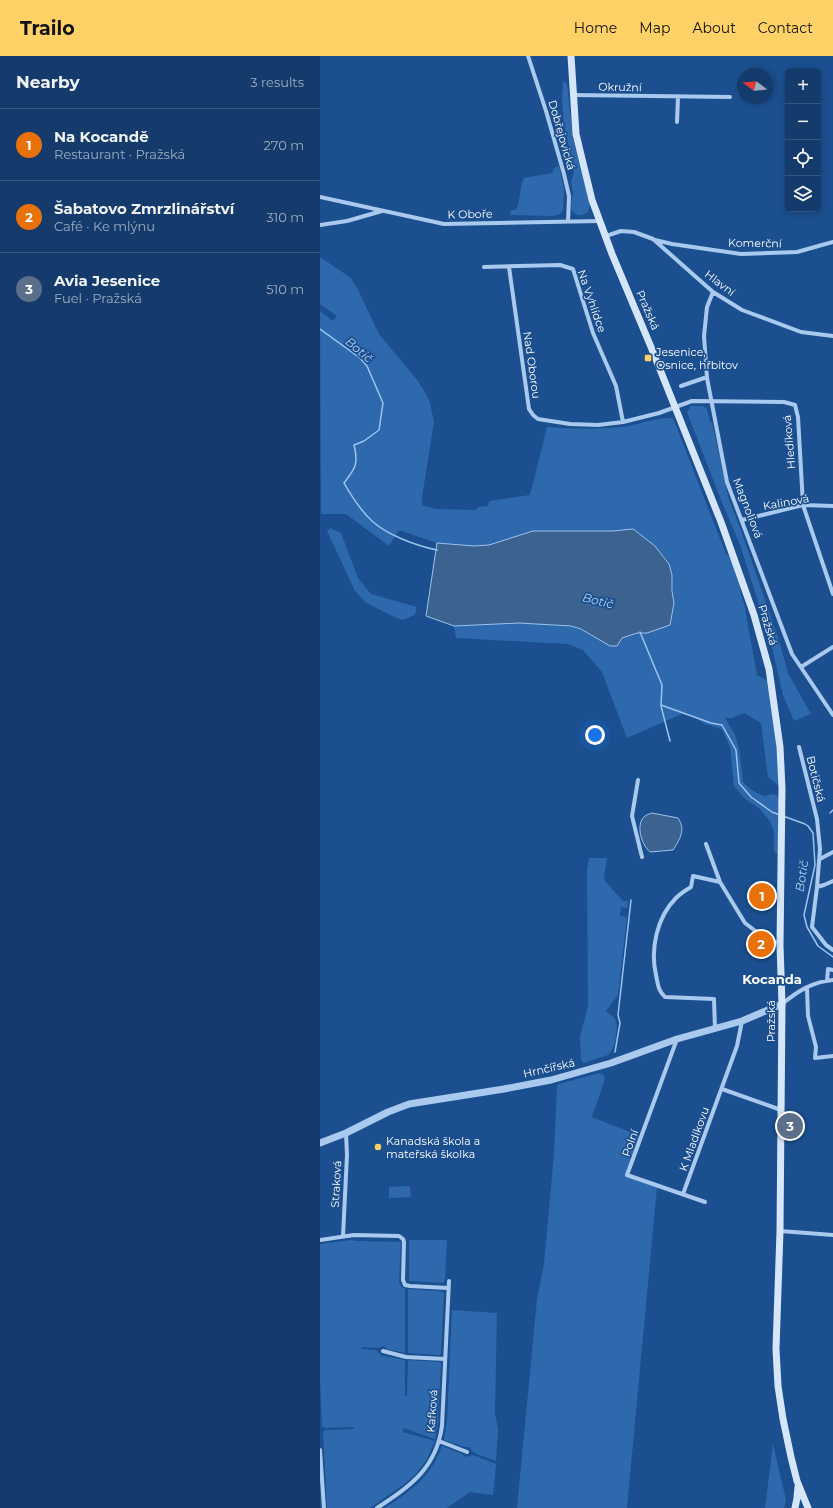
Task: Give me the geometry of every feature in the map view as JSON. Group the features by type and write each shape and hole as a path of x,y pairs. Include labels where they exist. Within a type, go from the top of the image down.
{"main road":[{"name":"Pražská","path":"571,56 572,95 576,134 592,200 742,578 769,669 780,747 782,812 780,945 782,1004 780,1231 776,1349 778,1386 790,1457 808,1508"},
{"path":"795,1508 798,1492 798,1481"}],"street":[{"name":"Dobřejovická","path":"528,56 564,174 569,196 568,222"},
{"name":"Okružní","path":"572,95 730,97"},
{"path":"677,122 678,97"},
{"name":"K Oboře","path":"320,197 444,224 600,221"},
{"path":"320,225 347,221 384,210"},
{"name":"Hlavní","path":"606,236 621,231 634,232 653,239 713,292 742,310 801,332 833,336"},
{"name":"Komerční","path":"653,239 672,244 741,254 797,252 833,242"},
{"name":"Na Vyhlídce","path":"484,268 560,265 572,269 593,334 616,386 624,422"},
{"name":"Nad Oborou","path":"509,267 529,408 533,415 538,419 570,424 598,425 624,422 659,413 675,407"},
{"name":"Magnoliová","path":"713,292 707,307 704,336 707,377 727,482 792,654 833,715"},
{"path":"681,386 707,377"},
{"name":"Hledíková","path":"675,407 692,401 784,402 795,405 798,417 803,505 833,594"},
{"name":"Kalinová","path":"742,520 803,505 833,506"},
{"path":"801,667 833,647"},
{"name":"Botičská","path":"799,747 817,819 820,843 820,859 812,927 826,945 833,950"},
{"path":"638,780 632,816 642,857"},
{"path":"706,844 720,882 745,923 762,936 780,945"},
{"path":"820,859 833,852"},
{"path":"715,1029 714,999 665,997 660,992 654,969 654,942 664,915 676,898 691,887 693,876 720,882"},
{"path":"817,887 833,881"},
{"path":"827,981 828,969 833,970"},
{"path":"782,1004 796,993 817,982 833,980"},
{"path":"807,988 808,1016 816,1048 815,1058 833,1056"},
{"name":"Hrnčířská","path":"320,1143 346,1133 388,1112 409,1104 551,1080 611,1063 677,1039 742,1021 782,1004"},
{"name":"K Mladíkovu","path":"683,1194 737,1046 742,1021"},
{"name":"Polní","path":"677,1039 627,1175 705,1202"},
{"path":"722,1089 781,1110"},
{"name":"Straková","path":"343,1236 347,1155 346,1133"},
{"path":"780,1231 833,1235"},
{"path":"320,1240 354,1235 401,1237 404,1242 404,1283 410,1286 448,1288"},
{"name":"Kafková","path":"377,1508 406,1488 418,1477 430,1461 439,1442 442,1426 449,1281"},
{"path":"382,1351 406,1357 445,1359"},
{"path":"439,1442 467,1452"},
{"path":"320,1450 324,1508"}],"shaded area":[{"path":"563,80 567,84 573,138 590,206 587,213 581,215 577,215 572,211 571,204 573,192 571,182 574,172 564,124 562,101"},
{"path":"559,166 564,189 563,210 560,214 554,216 510,215 511,210 516,210 518,206 521,186 524,178 552,173 554,168"},
{"path":"320,257 351,278 379,334 418,381 430,403 434,422 422,505 436,509 476,510 478,507 488,506 489,501 530,495 547,427 621,427 660,419 673,418 726,554 729,556 739,578 741,596 744,603 757,675 768,681 775,726 779,786 768,777 761,723 744,713 732,718 725,718 735,735 739,748 743,782 751,790 764,796 774,794 779,797 778,854 774,852 774,832 770,821 760,809 744,798 734,786 730,747 722,729 705,724 694,717 682,714 627,738 602,672 583,650 568,644 456,638 454,626 519,623 571,626 581,629 610,646 622,638 637,633 648,633 656,629 674,603 672,575 670,567 663,554 633,529 613,531 533,531 489,545 474,546 437,543 399,530 389,546 346,514 321,514 320,311 333,321 337,316 320,304"},
{"path":"691,406 703,406 707,409 710,422 712,422 728,496 778,637 788,673 811,714 794,721 783,695 770,639 740,545 687,412"},
{"path":"330,528 341,533 358,578 371,594 417,607 415,615 403,620 365,602 355,591 327,531"},
{"path":"589,858 607,858 604,877 605,881 623,901 628,901 627,908 621,907 620,916 627,917 618,995 606,1011 613,1017 617,1026 614,1045 608,1055 584,1063 581,1060 580,1037 588,1006 587,870"},
{"path":"599,1073 604,1075 605,1079 592,1117 640,1136 627,1172 631,1178 657,1187 627,1508 517,1508 537,1299 544,1264 554,1154 557,1086 559,1084"},
{"path":"410,1186 411,1197 389,1198 389,1187"},
{"path":"351,1240 401,1242 399,1283 405,1289 405,1353 387,1349 384,1346 378,1348 362,1347 362,1349 376,1350 382,1356 405,1360 405,1396 407,1396 408,1360 440,1362 438,1422 435,1439 403,1428 403,1432 435,1441 426,1461 415,1475 403,1485 370,1508 327,1508 323,1432 325,1430 354,1429 353,1427 325,1428 322,1426 320,1377 320,1244"},
{"path":"409,1240 447,1240 445,1280 443,1283 409,1281"},
{"path":"408,1289 440,1291 444,1293 440,1355 408,1353"},
{"path":"452,1310 497,1313 495,1412 498,1430 496,1461 474,1453 469,1447 444,1440 447,1421"},
{"path":"773,1444 786,1500 784,1508 765,1508"},
{"path":"442,1446 466,1457 473,1455 496,1464 493,1495 470,1492 447,1508 385,1508 412,1489 426,1475"}],"water":[{"path":"633,529 655,546 669,564 672,575 674,603 670,625 647,633 637,633 622,638 617,646 610,646 581,629 571,626 519,623 454,626 426,616 437,543 474,546 489,545 533,531 613,531"},
{"path":"652,813 678,818 682,830 680,838 673,850 650,852 642,841 640,831 641,822 645,816"}],"waterway":[{"name":"Botič","path":"320,329 360,358 367,366 383,403 379,430 364,441 354,445 356,457 355,466 344,483 360,508 378,526 403,539 437,550"},
{"name":"Botič","path":"640,632 662,685 661,705 711,723 722,725 736,750 739,783 751,797 772,812 780,815"},
{"path":"661,706 670,741"},
{"path":"830,813 833,810"},
{"name":"Botič","path":"783,816 805,824 813,833 815,865 804,915 807,927 818,946 833,957"},
{"path":"615,1052 620,1023 618,1015 631,900"}],"place":[{"name":"Jesenice, Osnice, hřbitov","path":"648,358"},
{"name":"Na Kocandě","path":"762,896"},
{"name":"Šabatovo Zmrzlinářství","path":"761,944"},
{"name":"Avia Jesenice","path":"790,1126"},
{"name":"Kanadská škola a mateřská školka","path":"378,1147"}],"district":[{"name":"Kocanda","path":"772,979"}]}
